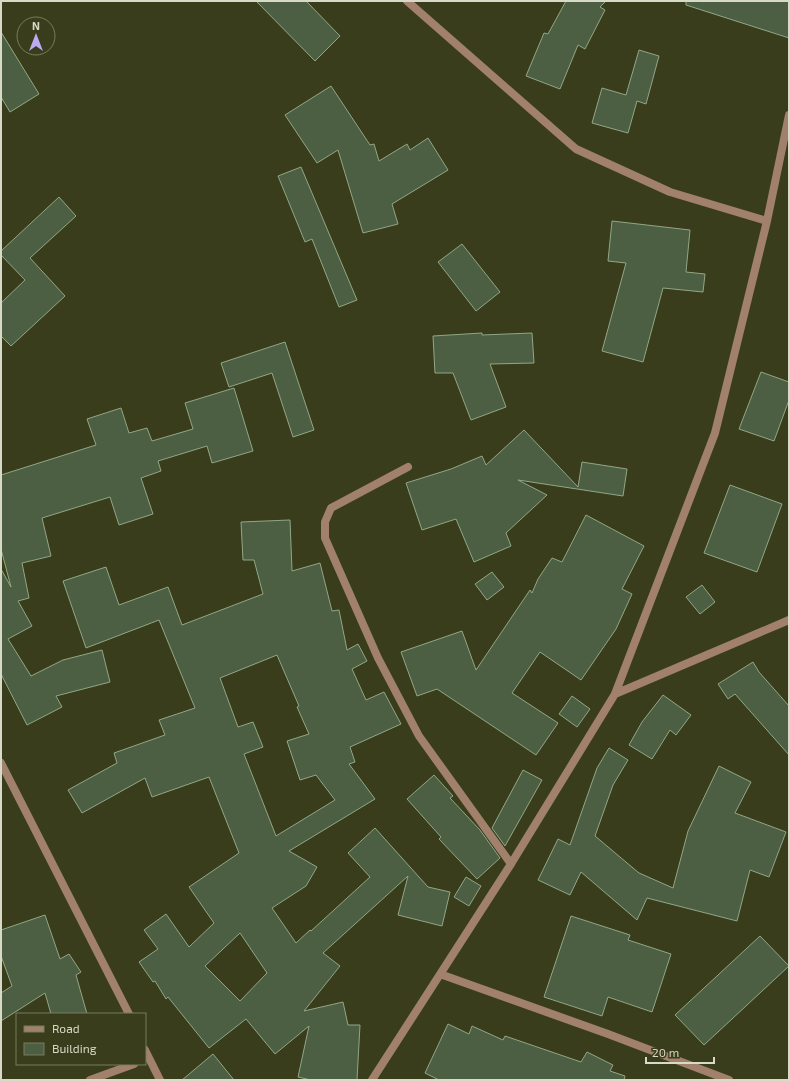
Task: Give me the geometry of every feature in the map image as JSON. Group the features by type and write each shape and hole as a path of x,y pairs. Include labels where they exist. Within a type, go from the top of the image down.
{"street":[{"path":"407,1 576,149 670,192 767,220"},
{"path":"372,1080 511,864 615,694 715,433 767,220 789,115"},
{"path":"408,467 331,508 325,522 325,538 378,658 419,736 511,864"},
{"path":"615,694 789,620"},
{"path":"1,763 128,1013"},
{"path":"440,974 608,1034 729,1080"},
{"path":"147,1059 160,1080"},
{"path":"90,1080 131,1065"}],"building":[{"path":"256,1 306,1 340,36 315,61"},
{"path":"566,1 606,1 600,7 605,10 585,49 578,45 560,89 526,76 544,33 548,34"},
{"path":"686,1 789,1 789,38 686,5"},
{"path":"1,32 39,94 10,112 1,97"},
{"path":"639,50 659,56 646,104 637,101 628,133 592,123 602,88 626,95"},
{"path":"331,86 370,145 374,144 379,161 407,144 410,150 428,138 448,170 392,204 398,224 363,233 338,150 317,163 285,115"},
{"path":"301,167 357,300 339,307 312,239 305,242 278,176"},
{"path":"59,197 76,216 30,258 65,296 11,346 1,336 1,303 25,280 1,255 1,251"},
{"path":"612,221 690,230 686,272 705,274 703,292 663,288 643,362 602,351 626,263 608,261"},
{"path":"462,244 500,292 476,311 438,262"},
{"path":"482,333 482,335 532,333 534,363 490,364 506,407 471,420 453,373 435,373 433,336"},
{"path":"285,342 314,430 293,437 272,373 229,387 221,363"},
{"path":"761,372 789,382 789,400 774,441 739,429"},
{"path":"234,388 253,451 212,463 207,446 158,461 161,471 141,478 153,514 119,525 110,497 42,518 51,556 22,563 29,598 18,601 32,626 8,639 31,676 63,660 102,650 110,682 56,696 62,707 27,725 1,674 1,569 11,587 1,549 1,475 96,445 87,419 121,408 129,433 147,428 152,441 193,429 185,403"},
{"path":"524,430 578,487 582,462 627,469 623,496 518,480 547,495 506,533 511,546 474,562 456,519 422,530 406,483 451,469 482,456 486,465"},
{"path":"730,485 782,504 757,572 704,553"},
{"path":"586,515 644,546 622,589 632,594 616,629 581,680 540,652 512,693 558,723 536,755 437,689 417,696 401,652 462,631 476,670 530,590 532,593 538,579 552,558 562,562"},
{"path":"290,520 292,571 320,563 332,611 339,610 347,650 358,644 367,661 352,669 366,700 384,692 401,724 350,747 355,762 349,764 375,799 289,851 317,867 306,886 272,908 296,943 370,877 348,853 375,828 428,887 450,892 442,926 398,915 408,876 323,953 340,966 304,1011 343,1002 348,1025 360,1025 357,1080 311,1080 298,1077 309,1026 275,1054 246,1019 209,1048 168,997 166,999 155,981 153,982 139,962 158,949 144,930 166,914 189,947 214,923 189,887 239,853 209,777 152,797 145,778 82,813 68,790 117,763 114,753 165,735 159,720 195,708 159,620 86,648 63,581 106,567 119,605 168,587 182,625 263,594 254,560 243,560 241,522","holes":["277,655 299,706 297,707 309,734 287,741 300,780 316,775 335,800 276,836 244,754 263,747 253,722 238,727 220,678","240,933 267,973 240,1001 205,966"]},
{"path":"492,572 504,587 487,600 475,584"},
{"path":"702,585 715,602 700,614 686,597"},
{"path":"753,662 759,672 789,706 789,755 735,694 728,699 718,684"},
{"path":"663,695 691,715 676,735 670,730 652,759 629,745 642,722"},
{"path":"572,696 590,709 577,727 559,714"},
{"path":"609,748 628,760 613,785 595,836 639,873 673,888 688,831 719,766 751,782 735,813 786,832 769,877 750,870 737,921 647,898 637,920 581,872 570,895 538,880 558,839 570,845 597,768"},
{"path":"523,770 542,780 505,846 492,828"},
{"path":"434,775 453,796 450,798 480,830 500,858 477,879 439,839 441,837 407,799"},
{"path":"466,877 481,886 469,906 454,897"},
{"path":"45,915 60,959 69,954 81,972 76,975 87,1013 51,1013 45,993 1,1021 1,993 12,986 1,956 1,930"},
{"path":"571,916 630,935 628,940 671,954 652,1012 608,997 602,1016 544,997"},
{"path":"760,936 789,966 704,1045 675,1015"},
{"path":"448,1024 469,1034 472,1026 503,1040 505,1036 581,1062 587,1052 613,1065 610,1071 625,1076 624,1080 439,1080 425,1073"},
{"path":"213,1054 234,1080 182,1080"}]}
